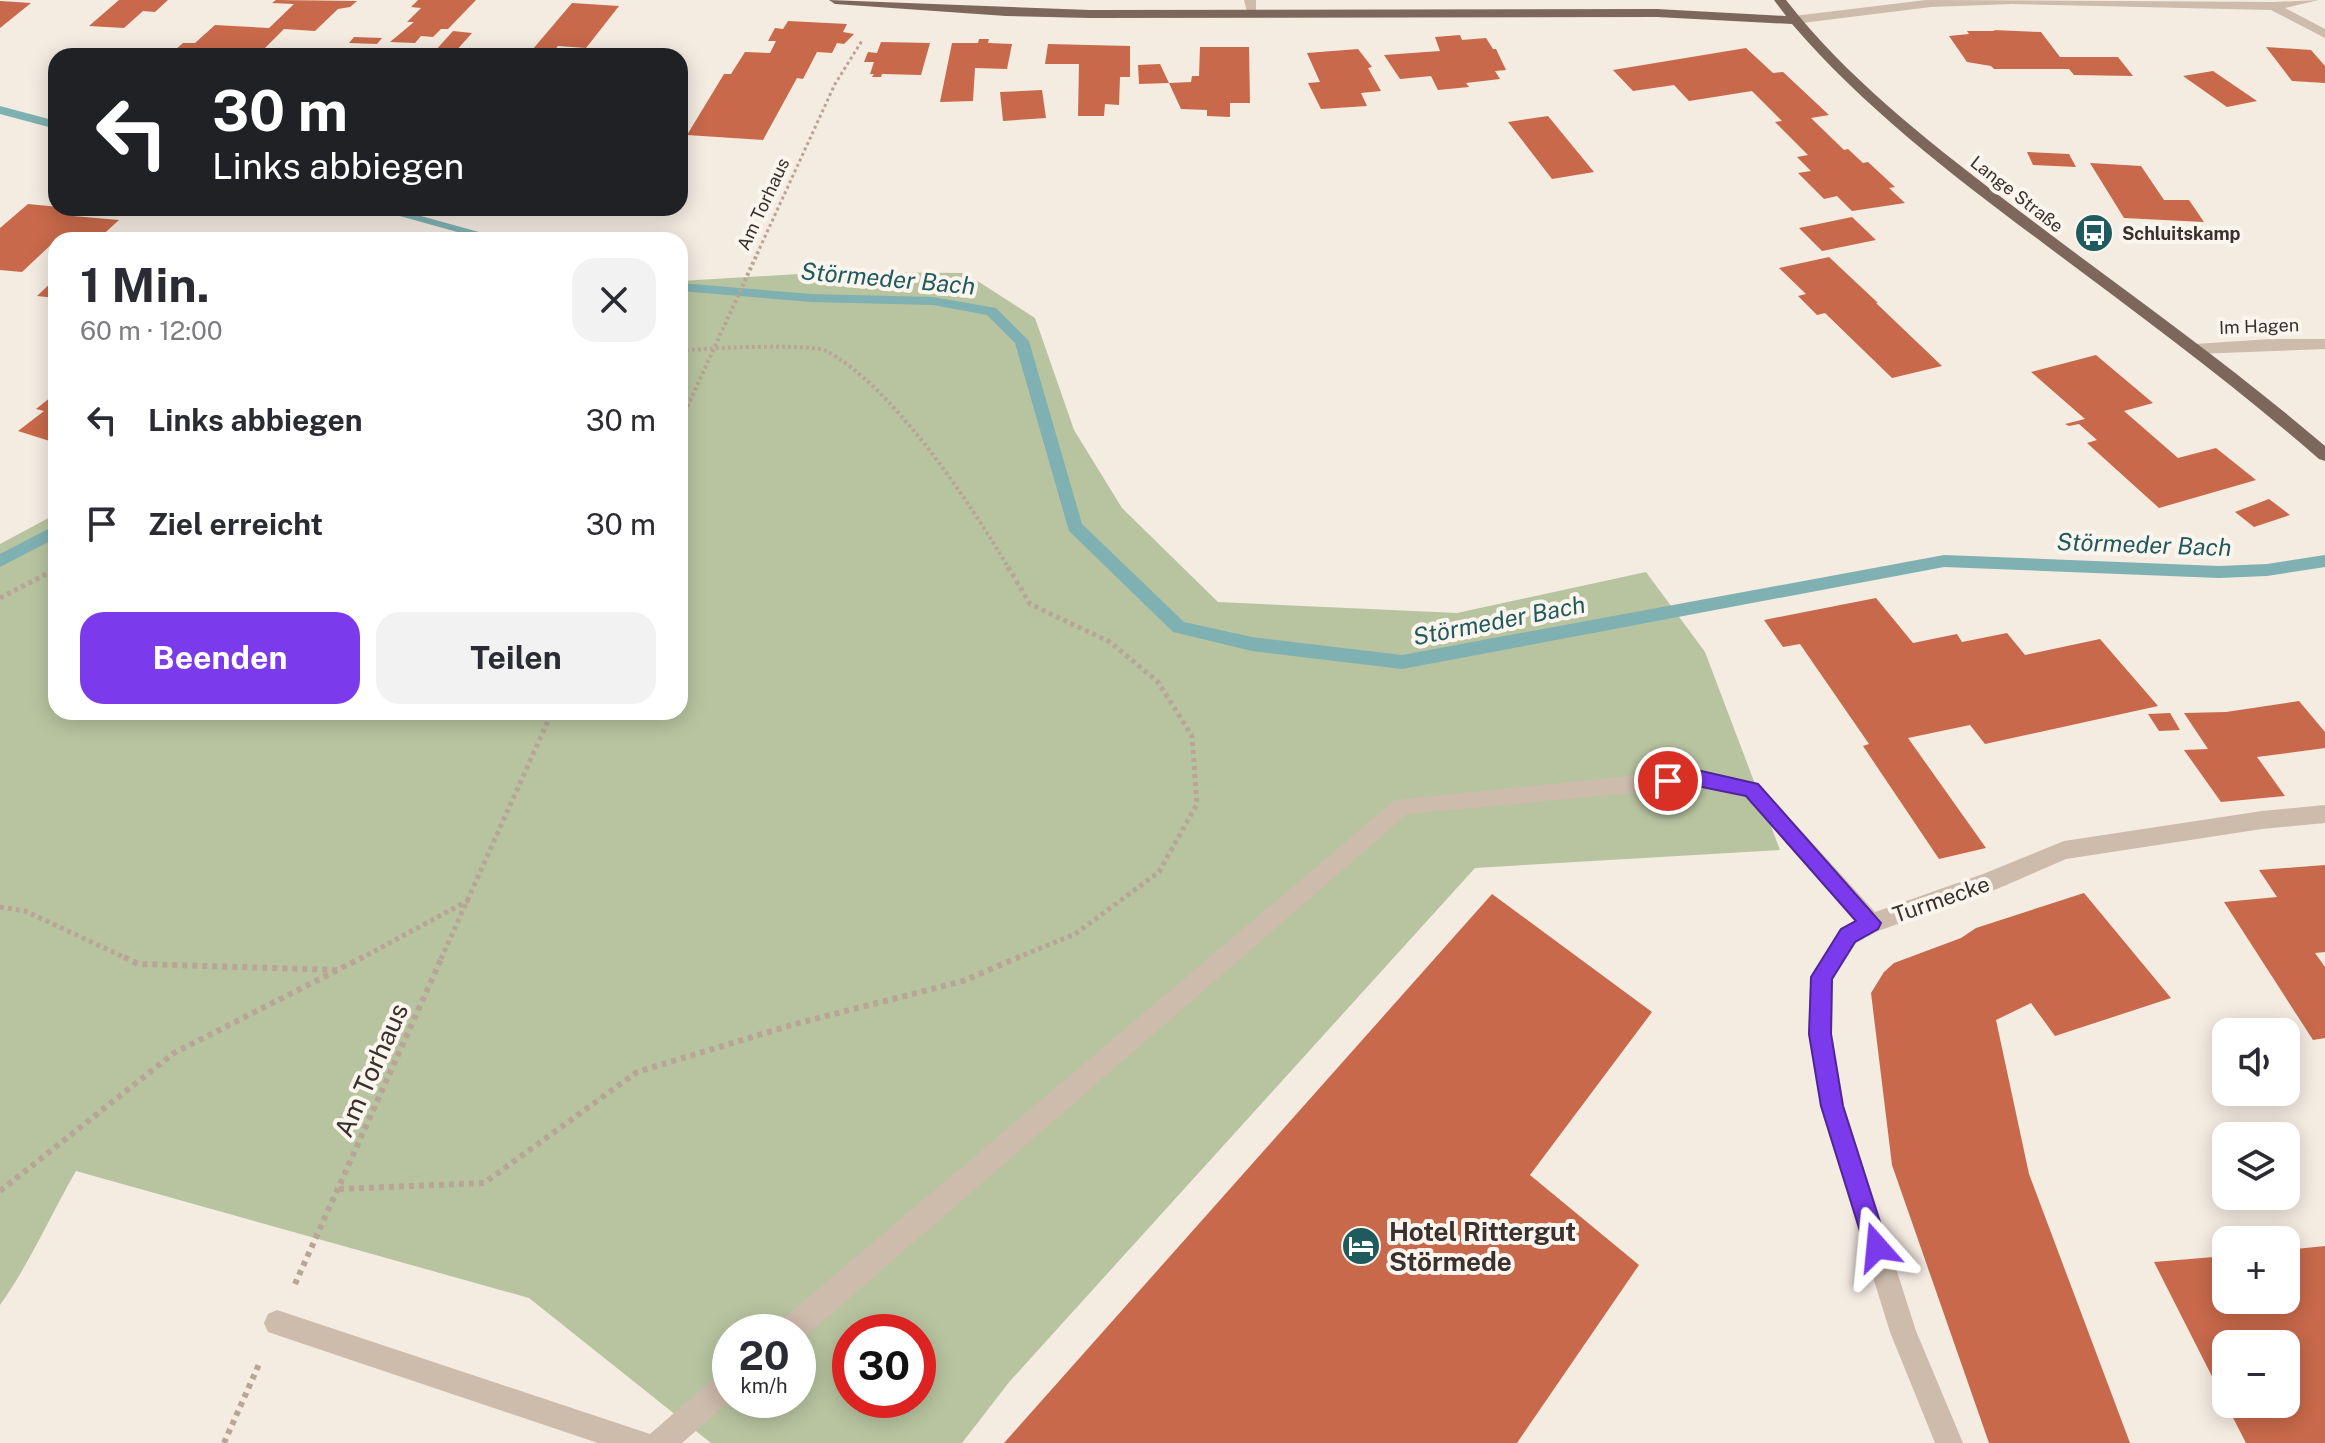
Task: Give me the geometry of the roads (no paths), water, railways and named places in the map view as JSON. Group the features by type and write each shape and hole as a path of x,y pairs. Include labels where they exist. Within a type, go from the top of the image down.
{"main road":[{"path":"835,0 1006,12 1251,7 1657,13 1794,20"},
{"name":"Lange Straße","path":"1780,0 1794,20 1877,103 1950,165 2195,349 2280,415 2325,455"}],"street":[{"path":"1794,20 1931,3 2012,0 2273,6 2313,0"},
{"path":"2273,6 2325,34"},
{"name":"Im Hagen","path":"2195,349 2325,344"},
{"path":"810,1314 1402,806 1697,778 1752,790 1871,923"},
{"name":"Turmecke","path":"1949,1443 1903,1332 1836,1121 1820,1034 1822,977 1848,936 1871,923 1989,882 2064,850 2262,820 2325,814"},
{"path":"277,1323 640,1443"},
{"path":"661,1443 712,1399"}],"waterway":[{"path":"0,110 48,123"},
{"path":"408,216 470,232"},
{"name":"Störmeder Bach","path":"688,288 811,298 933,301 991,311 1022,341 1075,527 1179,627 1252,644 1402,662 1944,561 2219,572 2267,570 2325,561"},
{"name":"Störmeder Bach","path":"0,561 48,535"}],"place":[{"name":"Schluitskamp","path":"2094,233"},
{"name":"Hotel Rittergut Störmede","path":"1361,1246"}]}
